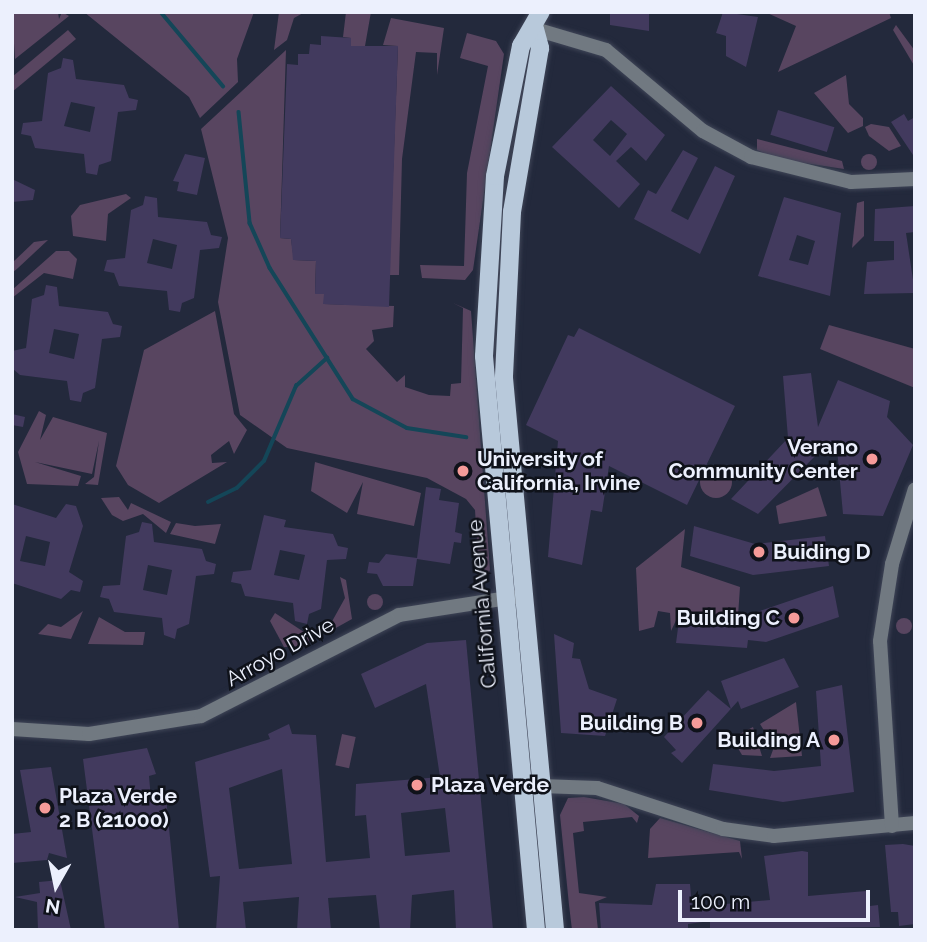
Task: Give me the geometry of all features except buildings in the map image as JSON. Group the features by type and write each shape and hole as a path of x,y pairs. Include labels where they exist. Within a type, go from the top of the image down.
{"main road":[{"name":"California Avenue","path":"538,21 540,48 520,149 505,301 506,443 524,596 555,930"},
{"name":"California Avenue","path":"536,930 487,415 487,275 503,129 521,46 538,21"},
{"path":"515,707 526,721 532,781 541,786"}],"street":[{"path":"538,21 606,50 703,131 759,160 851,182 915,179"},
{"path":"892,826 880,641 891,564 915,489"},
{"name":"Arroyo Drive","path":"12,729 89,734 191,718 268,686 398,615 524,596"},
{"path":"541,786 597,788 755,834 915,823"}],"shaded area":[{"path":"12,12 58,12 59,19 62,12 69,16 15,59"},
{"path":"84,12 254,12 237,59 238,82 200,118 189,97"},
{"path":"279,12 305,12 294,18 287,40 274,50"},
{"path":"346,12 371,12 365,46 351,46 351,38 343,37"},
{"path":"765,12 889,12 891,18 778,72 796,26"},
{"path":"391,18 444,28 437,75 437,53 416,52 402,159 399,275 389,275 398,46 383,45"},
{"path":"896,25 915,51 915,67 893,30"},
{"path":"68,30 76,39 12,92 12,77"},
{"path":"467,33 496,41 504,54 473,270 465,280 422,278 420,265 464,266 467,173 488,66 460,58"},
{"path":"286,50 280,238 291,239 294,260 316,261 315,294 324,294 324,304 394,306 393,327 372,330 374,341 366,349 397,382 405,375 405,387 429,395 450,396 451,384 461,383 463,308 453,303 471,311 490,570 480,588 475,510 466,499 427,478 287,448 240,415 218,302 228,238 201,129"},
{"path":"846,75 849,104 863,118 863,126 848,133 814,93"},
{"path":"871,124 889,127 901,146 889,151 869,136 865,127"},
{"path":"757,139 842,161 844,169 778,159 757,150"},
{"path":"866,154 872,154 877,162 875,168 866,170 861,165 861,159"},
{"path":"126,194 131,198 108,214 106,241 73,236 71,216 80,205"},
{"path":"864,201 864,236 852,248 857,203"},
{"path":"48,240 12,273 12,263 34,242"},
{"path":"56,251 69,251 77,259 73,279 44,273 12,298 12,290"},
{"path":"215,311 234,414 247,430 234,454 229,441 211,455 212,463 227,462 159,503 128,485 116,466 144,350"},
{"path":"829,325 915,349 915,388 820,349"},
{"path":"39,411 46,415 40,440 53,417 107,433 98,485 85,484 94,477 99,441 92,474 35,462 81,476 78,486 27,484 18,452"},
{"path":"315,462 421,493 414,526 357,514 363,482 347,513 311,491"},
{"path":"716,466 727,471 732,482 727,493 716,498 705,493 700,482 705,471"},
{"path":"818,487 827,516 779,524 776,506"},
{"path":"119,497 128,510 131,503 171,522 166,533 143,514 123,521 112,515 101,498"},
{"path":"176,523 195,526 221,524 215,544 170,534"},
{"path":"685,529 681,567 740,587 738,616 680,612 671,631 670,613 658,611 654,627 639,631 636,568"},
{"path":"340,577 346,580 352,619 325,634 345,598"},
{"path":"375,594 381,596 381,608 375,610 369,608 367,602 369,596"},
{"path":"83,611 71,639 38,634 48,624 61,627"},
{"path":"275,613 310,636 308,646 284,647 270,621"},
{"path":"99,617 125,632 145,632 143,645 88,644"},
{"path":"901,618 907,618 912,626 910,632 901,634 896,629 896,623"},
{"path":"796,702 802,756 770,758 774,747 760,724"},
{"path":"753,727 762,756 742,755 732,738"},
{"path":"342,734 356,737 349,768 335,765"},
{"path":"584,797 624,804 639,816 637,823 632,817 583,822 584,831 573,833 579,893 607,897 595,902 598,930 572,930 569,905 560,815 568,798"},
{"path":"660,818 740,841 742,859 739,852 648,858 650,829"}],"waterway":[{"path":"161,12 223,86"},
{"path":"239,112 250,223 270,268 353,399 407,428 466,437"},
{"path":"208,502 237,488 264,461 296,386 327,358"}],"place":[{"name":"Verano Community Center","path":"872,459"},
{"name":"University of California, Irvine","path":"463,471"},
{"name":"Buiding D","path":"759,552"},
{"name":"Building C","path":"794,618"},
{"name":"Building B","path":"697,723"},
{"name":"Building A","path":"834,740"},
{"name":"Plaza Verde","path":"417,785"},
{"name":"Plaza Verde 2 B (21000)","path":"45,808"}]}
